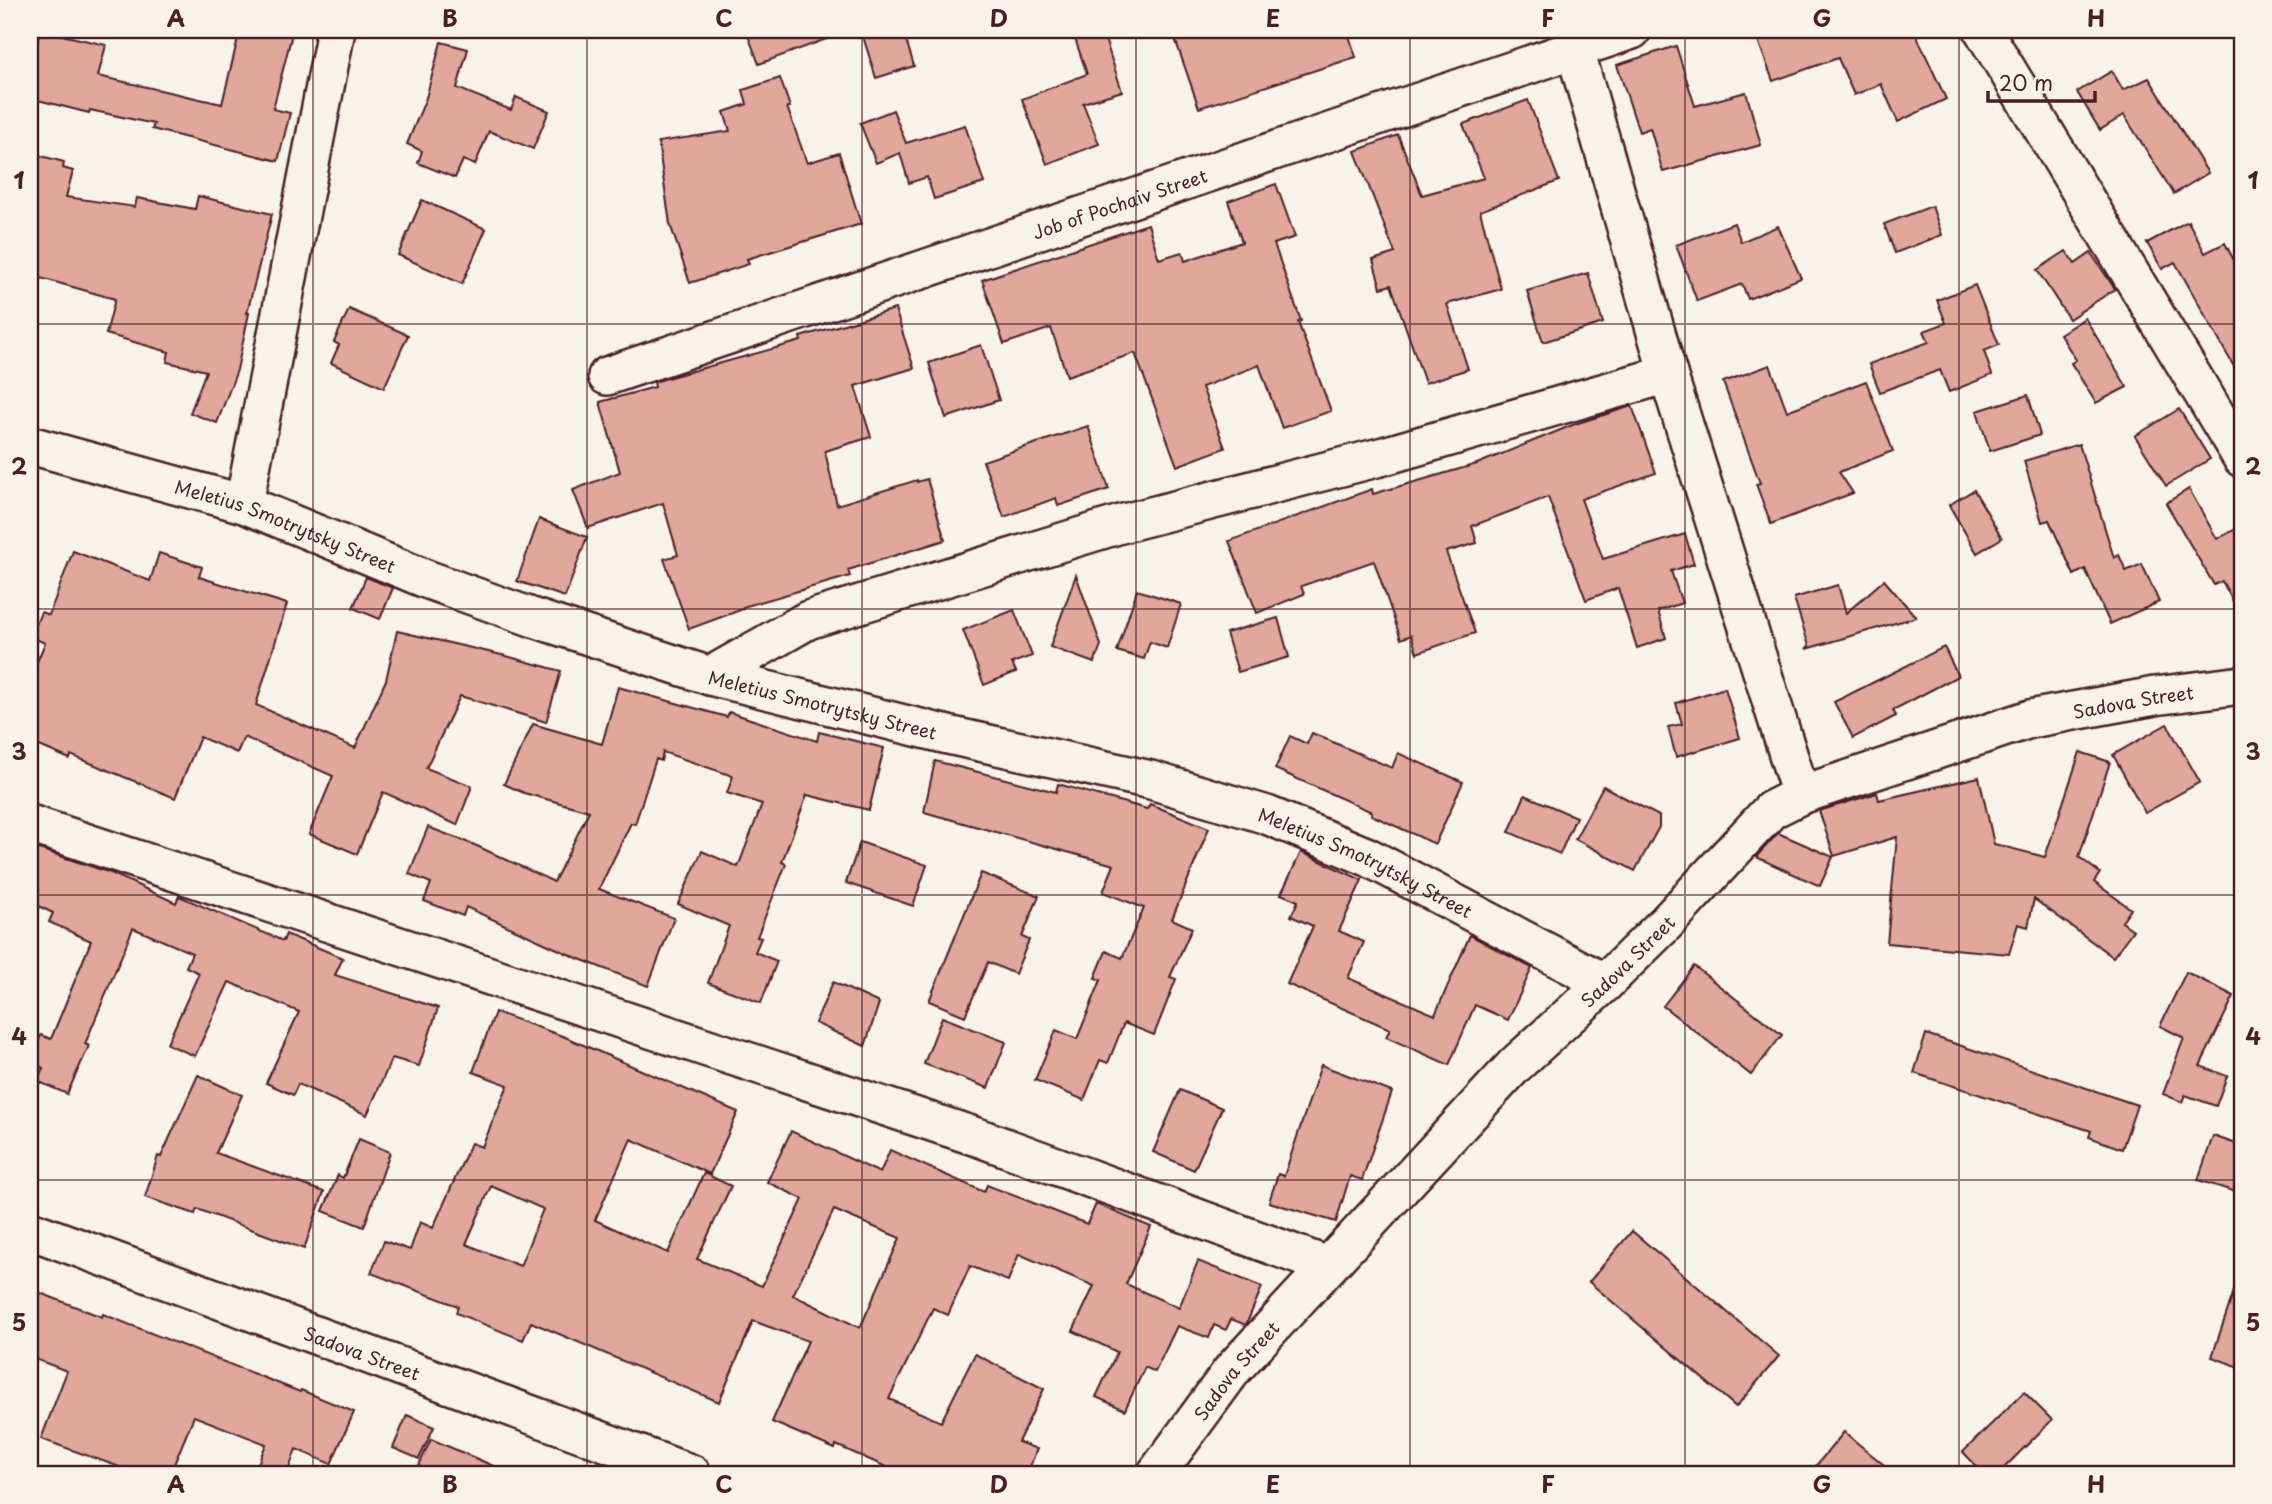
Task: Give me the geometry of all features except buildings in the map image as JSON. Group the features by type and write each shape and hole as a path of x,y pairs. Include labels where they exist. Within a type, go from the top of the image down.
{"street":[{"path":"244,504 335,30"},
{"name":"Job of Pochaiv Street","path":"607,376 1632,30"},
{"path":"1983,30 2242,458"},
{"path":"1575,50 1668,374 1801,795"},
{"path":"710,676 808,620 1124,523 1384,456 1668,374"},
{"name":"Meletius Smotrytsky Street","path":"30,445 244,504 426,579 710,676 948,735 1151,780 1267,815 1368,857 1605,983"},
{"name":"Sadova Street","path":"1156,1474 1233,1369 1514,1065 1605,983 1666,923 1771,810 1801,795 2030,719 2155,695 2242,685"},
{"path":"30,824 980,1138 1328,1266"},
{"name":"Sadova Street","path":"30,1230 692,1474"}]}
